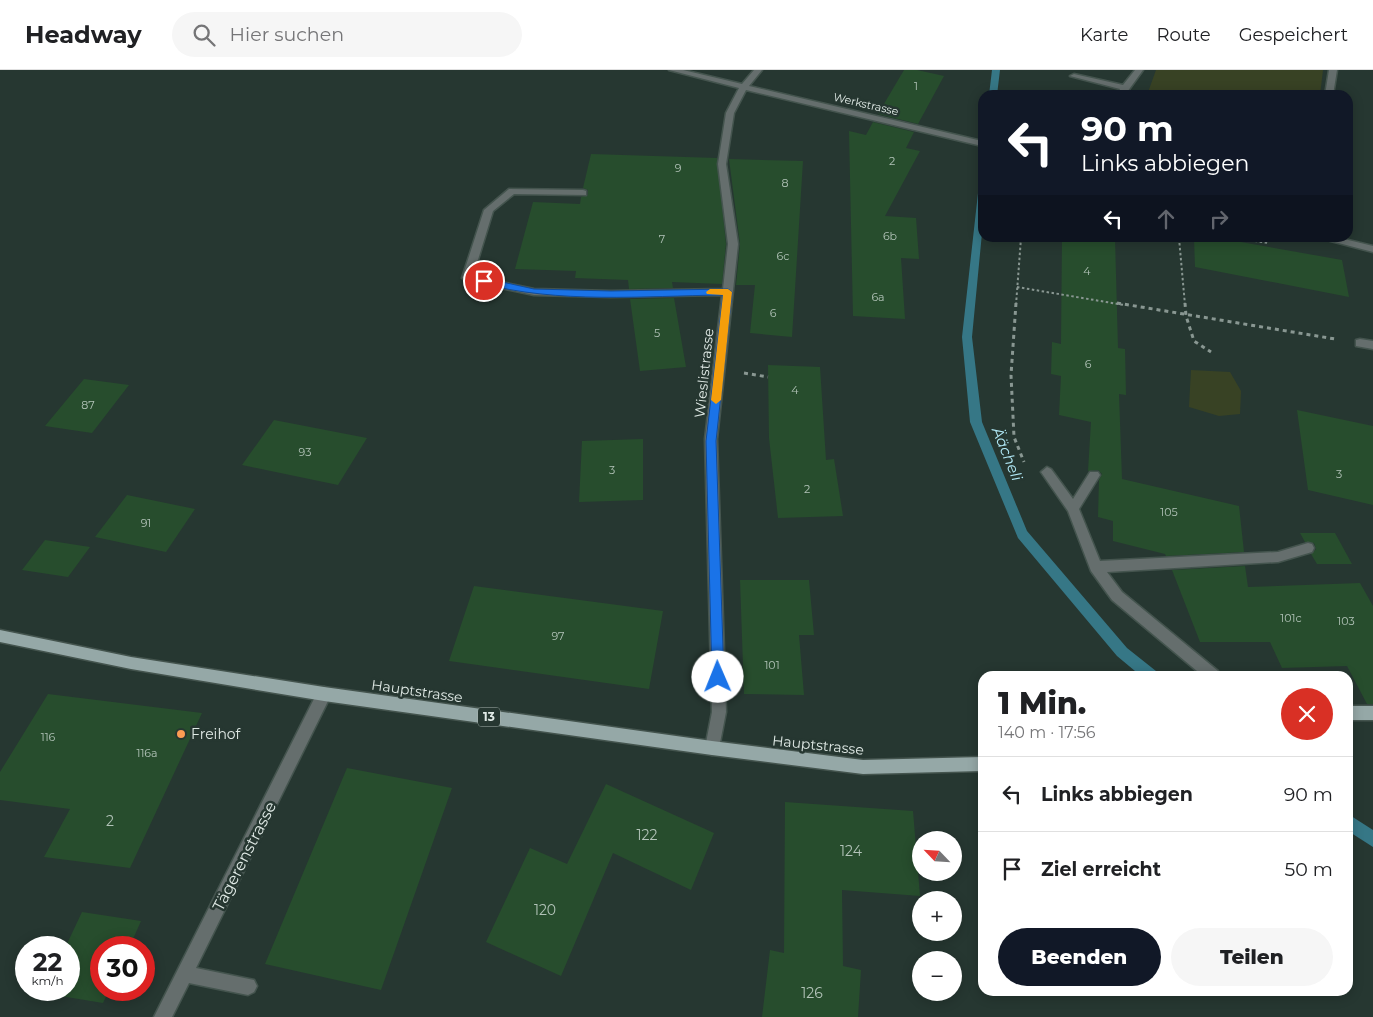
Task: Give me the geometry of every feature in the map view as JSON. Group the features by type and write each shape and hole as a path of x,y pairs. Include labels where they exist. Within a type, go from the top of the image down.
{"main road":[{"name":"Hauptstrasse","path":"0,636 131,663 324,694 712,748 863,767 978,764"},
{"path":"1353,713 1373,713"}],"street":[{"name":"Werkstrasse","path":"673,70 978,142"},
{"name":"Wieslistrasse","path":"712,748 719,712 711,441 733,244 722,164 730,113 744,87 758,70"},
{"path":"1123,90 1136,79 1139,70"},
{"path":"1330,90 1333,70"},
{"path":"1074,76 1119,90"},
{"path":"583,193 512,191 489,210 467,278 534,292 611,294 728,292"},
{"path":"1347,242 1373,248"},
{"path":"1360,343 1373,345"},
{"path":"1047,472 1073,509 1096,567 1117,596 1207,671"},
{"path":"1073,509 1094,475"},
{"path":"1096,567 1278,557 1308,548"},
{"name":"Tägerenstrasse","path":"163,1017 324,694"},
{"path":"184,974 248,986"}],"path":[{"path":"1021,242 1011,375 1014,437 1024,464 1047,472"},
{"path":"1179,242 1186,316 1194,341 1211,352"},
{"path":"1017,287 1360,343"}],"green space":[{"path":"1156,70 1323,70 1321,90 1149,90"},
{"path":"1191,370 1230,372 1241,391 1240,414 1219,416 1189,407"}],"building":[{"path":"904,70 917,70 944,76 918,124 878,114"},
{"path":"873,122 914,132 906,148 920,151 885,216 916,218 919,259 901,258 905,319 853,316 849,131 866,135"},
{"path":"591,154 717,158 726,244 722,284 672,282 673,288 629,289 628,280 575,278 576,271 515,269 533,202 580,204 581,197 588,195 588,190 583,188"},
{"path":"729,159 803,161 792,337 750,333 755,285 736,285 740,244"},
{"path":"1062,242 1115,242 1118,348 1125,349 1126,395 1119,394 1122,479 1239,506 1244,552 1166,556 1165,554 1113,541 1113,521 1098,517 1099,480 1102,474 1098,470 1088,471 1091,422 1059,415 1061,376 1051,374 1052,342 1061,344"},
{"path":"1194,242 1241,242 1342,260 1349,297 1195,267"},
{"path":"674,298 686,367 640,371 630,299"},
{"path":"768,365 820,367 826,460 834,459 843,516 778,518 769,438"},
{"path":"84,379 129,385 92,433 45,426"},
{"path":"1297,410 1373,426 1373,505 1308,490"},
{"path":"274,420 367,438 338,485 242,465"},
{"path":"643,439 643,500 579,502 582,441"},
{"path":"127,495 195,509 166,552 95,537"},
{"path":"1300,533 1335,533 1352,564 1317,564 1311,554 1316,549 1314,543 1305,542"},
{"path":"45,540 90,547 68,577 22,570"},
{"path":"1245,566 1248,587 1360,583 1373,606 1373,704 1367,704 1353,677 1353,671 1350,671 1347,666 1282,668 1270,642 1200,642 1172,570"},
{"path":"740,580 809,580 814,635 799,635 804,695 744,694"},
{"path":"474,586 663,611 649,689 449,661"},
{"path":"48,694 202,713 130,868 44,857 70,809 0,800 0,772"},
{"path":"347,768 452,788 381,990 265,964"},
{"path":"606,784 714,833 691,890 613,853 561,976 486,942 530,848 567,864"},
{"path":"785,802 913,811 915,831 912,831 912,881 919,881 920,891 912,891 912,895 842,890 843,966 861,970 858,1017 762,1017 770,950 784,953"},
{"path":"82,912 141,921 134,936 90,936 90,1001 80,999 80,936 71,936"}],"waterway":[{"name":"Äächeli","path":"994,90 996,70"},
{"name":"Äächeli","path":"978,231 967,337 976,422 1022,534 1122,652 1145,671"},
{"name":"Äächeli","path":"1353,825 1373,839"}],"slow traffic":[{"path":"710,292 728,292 716,400"}],"place":[{"name":"Freihof","path":"181,734"}],"route":[{"path":"484,281 534,292 611,294 728,292 711,441 718,677"}]}
